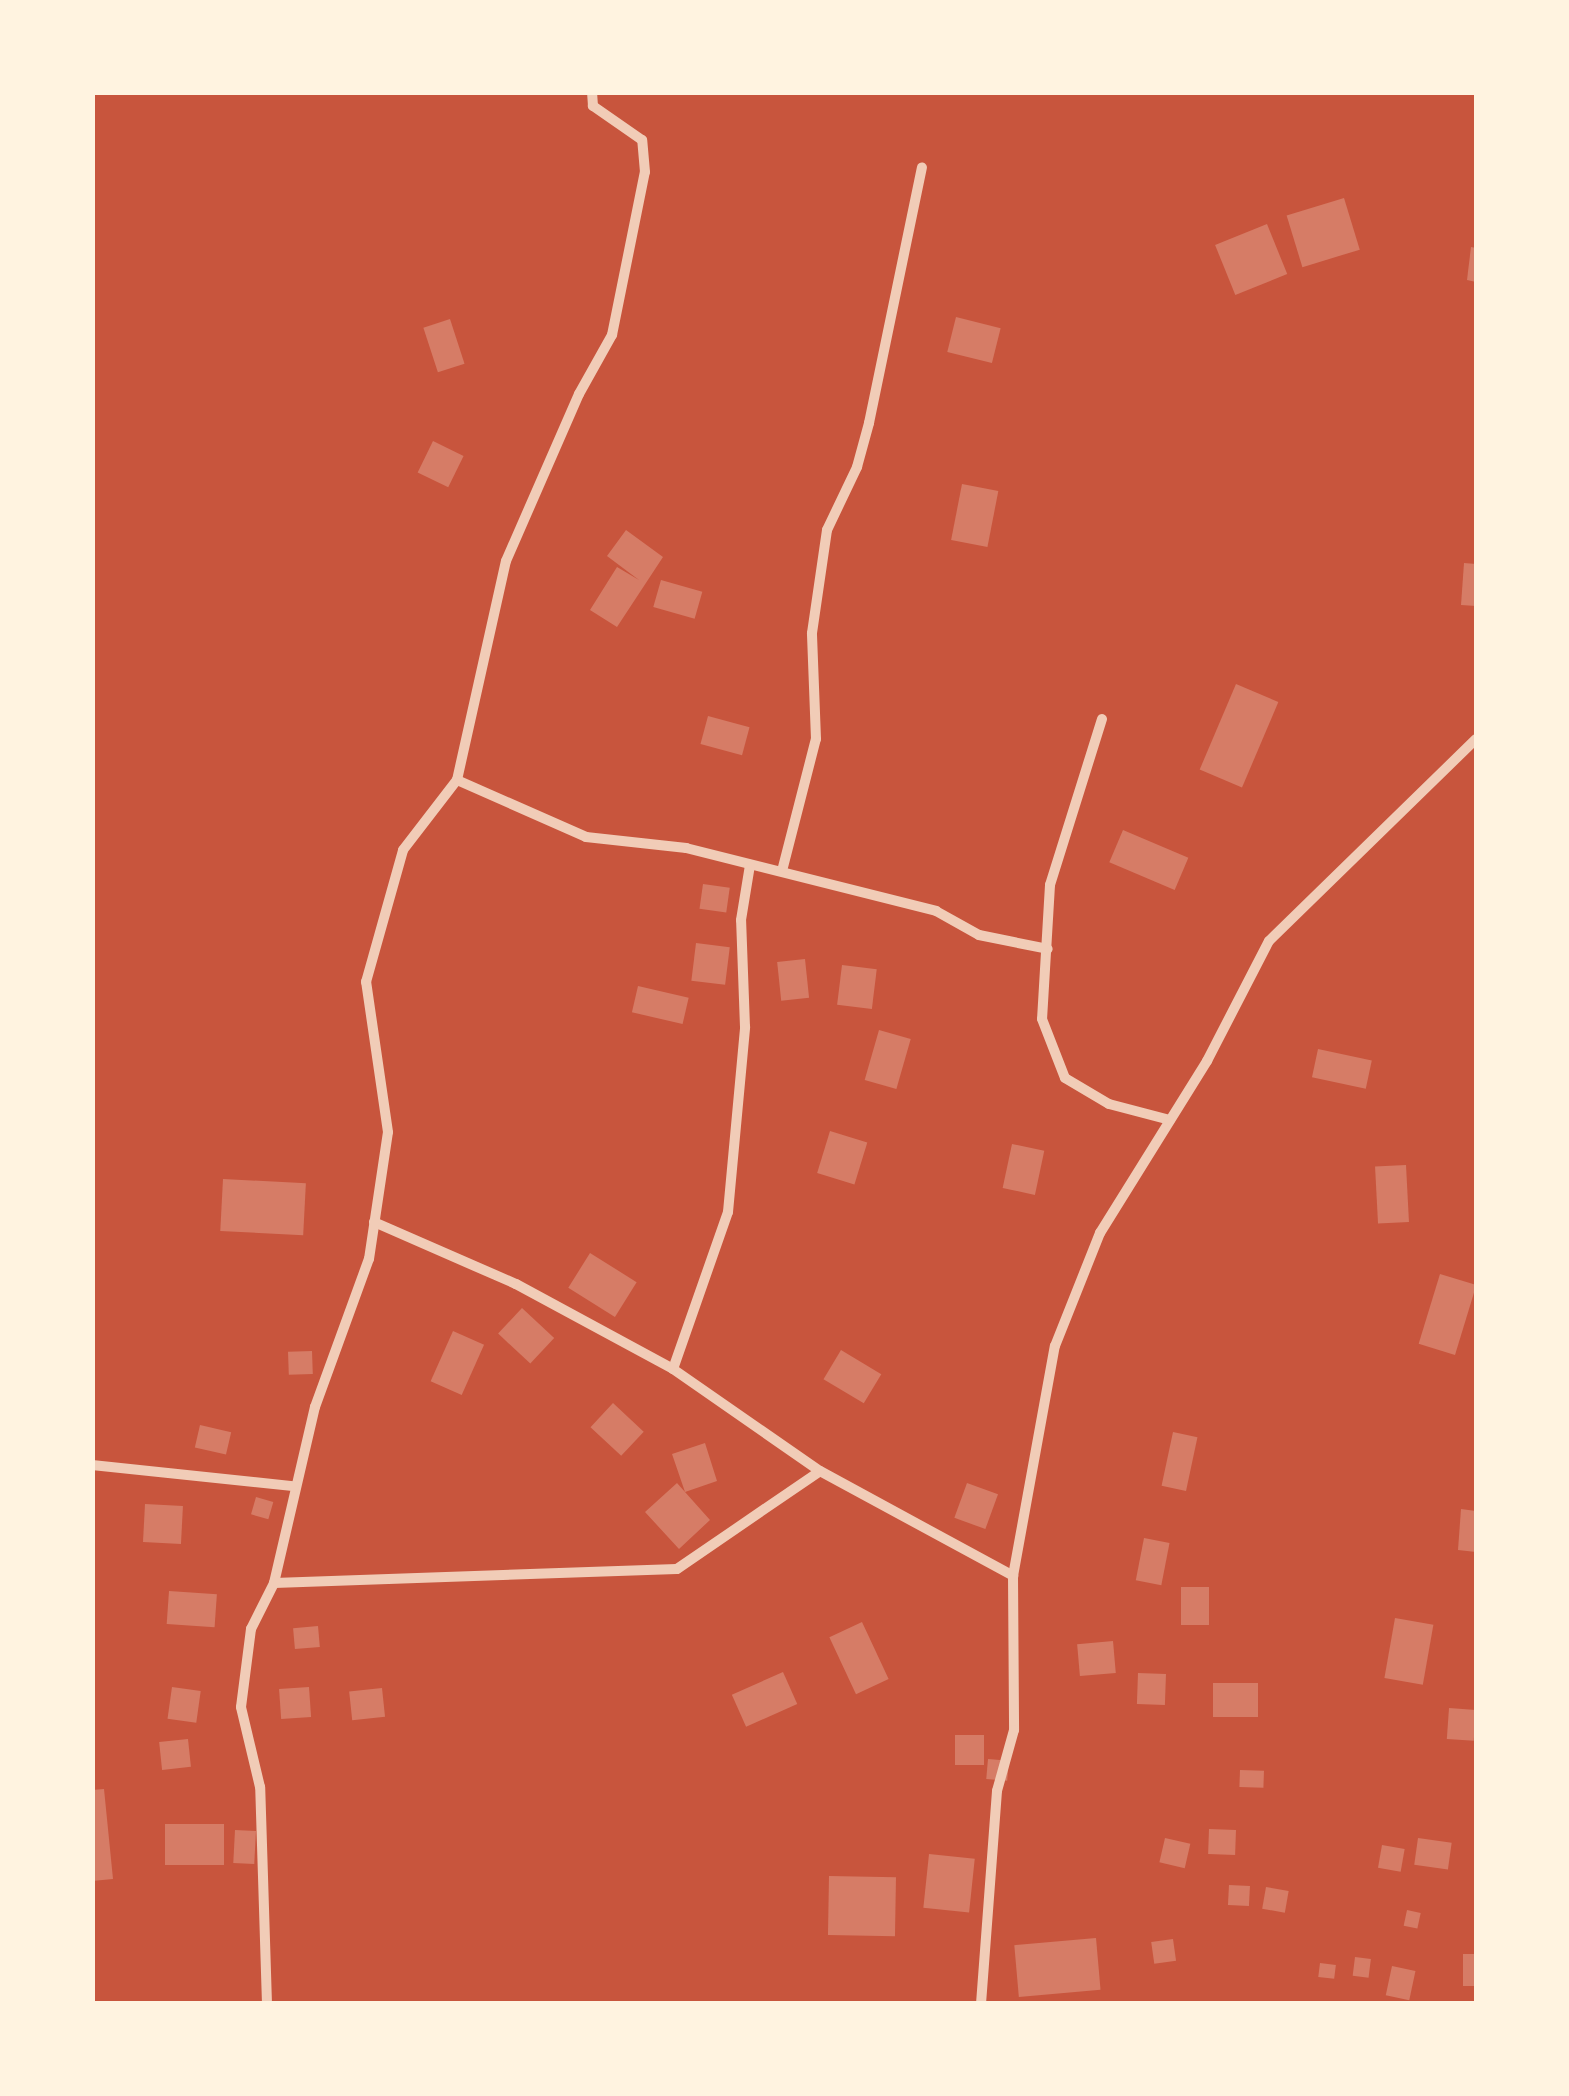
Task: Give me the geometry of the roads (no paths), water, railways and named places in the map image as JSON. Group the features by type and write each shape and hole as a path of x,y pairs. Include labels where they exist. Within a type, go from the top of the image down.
{"street":[{"path":"268,2004 260,1788 241,1707 251,1629 274,1583 293,1486 369,1259 388,1132 366,982 403,850 457,780 506,561 579,394 612,336 645,172 642,140 593,106 592,92"},
{"path":"782,871 816,739 812,633 827,530 857,467 869,424 922,167"},
{"path":"1102,719 1050,885 1042,1020 1065,1078 1110,1104 1170,1120"},
{"path":"981,2004 998,1791 1014,1730 1013,1576 1056,1346 1100,1233 1170,1120 1269,941 1476,738"},
{"path":"457,780 586,836 686,848 782,871 936,911 978,935 1048,949"},
{"path":"674,1369 728,1212 745,1026 742,920 750,865"},
{"path":"374,1222 516,1284 674,1369 820,1471 1013,1576"},
{"path":"92,1466 293,1486"},
{"path":"274,1583 677,1569 820,1471"}]}
